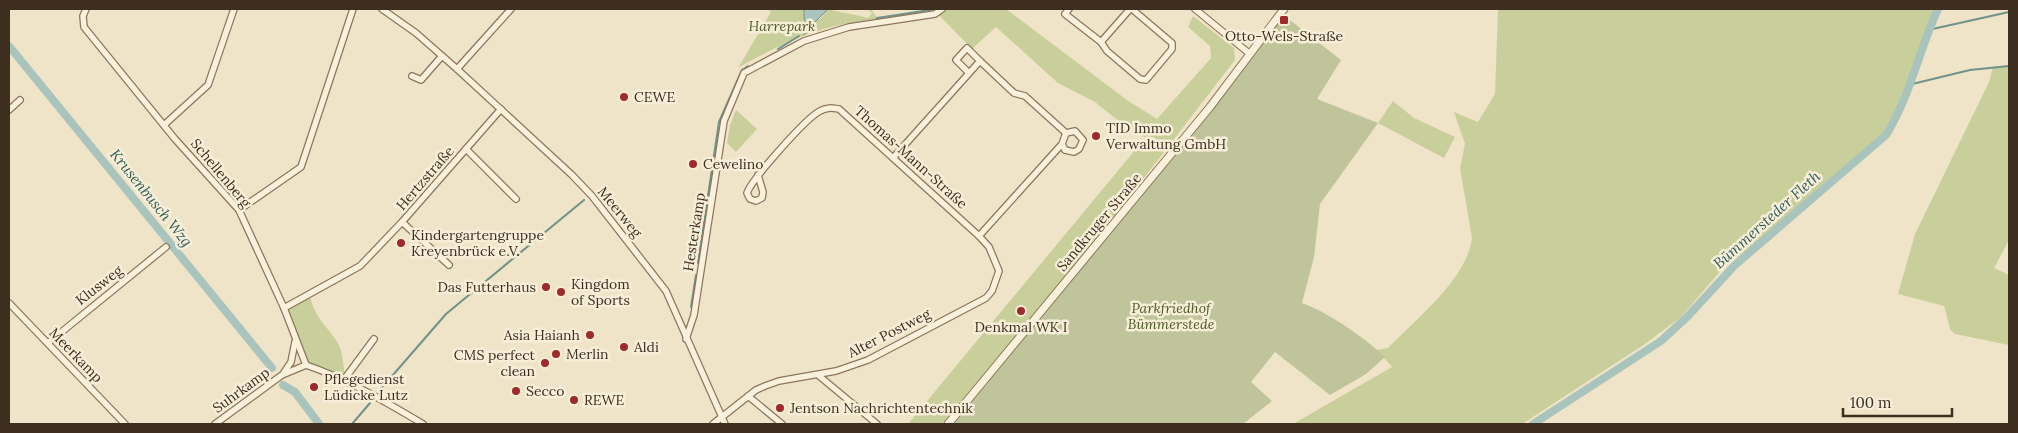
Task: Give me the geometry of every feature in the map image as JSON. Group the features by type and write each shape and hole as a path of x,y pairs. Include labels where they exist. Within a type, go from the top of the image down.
{"street":[{"name":"Schellenberg","path":"86,9 83,16 84,27 164,125 239,210 284,308 295,342 306,365"},
{"path":"164,125 208,85 234,9"},
{"path":"239,210 301,167 353,9"},
{"path":"457,69 511,9"},
{"name":"Hesterkamp","path":"686,339 694,315 724,121 744,73 804,40 850,27 935,14 942,9"},
{"path":"1069,9 1065,14 1102,42 1112,56 1140,80 1146,80 1172,49 1172,43 1131,9 1102,42"},
{"path":"1195,9 1250,54"},
{"name":"Sandkruger Straße","path":"948,424 1204,115 1284,9"},
{"name":"Meerweg","path":"386,10 457,69 592,196 658,279 672,305 720,418 725,424"},
{"path":"969,73 956,60 967,48 1014,93 1025,96 1066,133"},
{"path":"412,76 421,80 442,56"},
{"path":"893,158 980,61"},
{"path":"9,110 20,100"},
{"name":"Thomas-Mann-Straße","path":"758,175 813,116 827,108 840,109 979,236 992,253 998,271 992,291 986,298 968,306"},
{"name":"Hertzstraße","path":"284,308 360,266 402,222 501,109"},
{"path":"1062,144 1065,150 1070,152 1079,149 1082,145 1080,135 1075,131 1066,133"},
{"path":"979,236 1062,144 1066,133"},
{"name":"Hertzstraße","path":"466,149 516,199"},
{"name":"Hertzstraße","path":"402,222 449,265"},
{"name":"Klusweg","path":"48,343 166,247"},
{"name":"Meerkamp","path":"9,303 125,424"},
{"name":"Alter Postweg","path":"713,424 756,390 779,381 818,375 868,360 968,306"},
{"path":"343,381 374,340"},
{"name":"Suhrkamp","path":"282,375 291,362 295,342"},
{"path":"306,365 343,381 422,424"},
{"name":"Suhrkamp","path":"216,424 282,375 306,365"},
{"path":"818,375 877,424"},
{"path":"748,396 782,424"}],"green space":[{"name":"Harrepark","path":"767,9 804,9 804,19 820,19 828,9 868,18 872,13 867,9 871,9 878,19 839,25 805,35 773,49 738,68 771,12"},
{"path":"933,9 1006,9 1127,100 1157,119 1211,58 1210,46 1188,27 1193,16 1234,48 1235,60 1046,305 948,424 908,424 1145,138 1133,127 1116,119 1095,102 1058,83 996,27 972,49"},
{"path":"1498,9 1936,9 1898,116 1886,135 1790,218 1723,268 1681,317 1645,344 1522,424 1293,424 1392,367 1377,350 1388,348 1426,311 1451,283 1461,268 1472,238 1460,168 1465,144 1454,112 1478,122 1495,94"},
{"name":"Parkfriedhof Bümmerstede","path":"1281,13 1341,60 1317,99 1378,123 1320,204 1314,257 1302,303 1346,326 1385,357 1366,374 1330,395 1275,352 1251,382 1272,401 1243,424 948,424"},
{"path":"2009,65 2009,240 1994,268 2009,275 2009,345 1955,334 1950,329 1944,306 1898,294 1915,234 1989,82 1993,67"},
{"path":"1393,101 1414,118 1455,137 1444,158 1378,123"},
{"path":"736,110 757,129 736,152 727,143 730,125"},
{"path":"310,295 317,314 340,348 345,375 343,378 308,362 286,309"}],"water":[{"path":"804,9 828,9 809,28 804,19"}],"waterway":[{"path":"877,18 936,9"},
{"name":"Bümmersteder Fleth","path":"1533,424 1661,341 1688,316 1734,266 1886,135 1902,105 1938,9"},
{"path":"1928,30 2009,12"},
{"path":"804,34 809,28"},
{"path":"778,49 799,36"},
{"name":"Krusenbusch Wzg","path":"9,46 272,368"},
{"path":"698,263 719,122 742,70 748,66"},
{"path":"1908,85 1970,70 2009,66"},
{"path":"379,391 446,314 584,200"},
{"path":"691,307 696,275"},
{"name":"Krusenbusch Wzg","path":"283,385 295,392 319,424"},
{"path":"352,424 370,403"}],"place":[{"name":"Otto-Wels-Straße","path":"1284,20"},
{"name":"CEWE","path":"624,97"},
{"name":"TID Immo Verwaltung GmbH","path":"1096,136"},
{"name":"Cewelino","path":"693,164"},
{"name":"Kindergartengruppe Kreyenbrück e.V.","path":"401,243"},
{"name":"Das Futterhaus","path":"546,287"},
{"name":"Kingdom of Sports","path":"561,292"},
{"name":"Denkmal WK I","path":"1021,311"},
{"name":"Asia Haianh","path":"590,335"},
{"name":"Aldi","path":"624,347"},
{"name":"Merlin","path":"556,354"},
{"name":"CMS perfect clean","path":"545,363"},
{"name":"Pflegedienst Lüdicke Lutz","path":"314,387"},
{"name":"Secco","path":"516,391"},
{"name":"REWE","path":"574,400"},
{"name":"Jentson Nachrichtentechnik","path":"780,408"}]}
